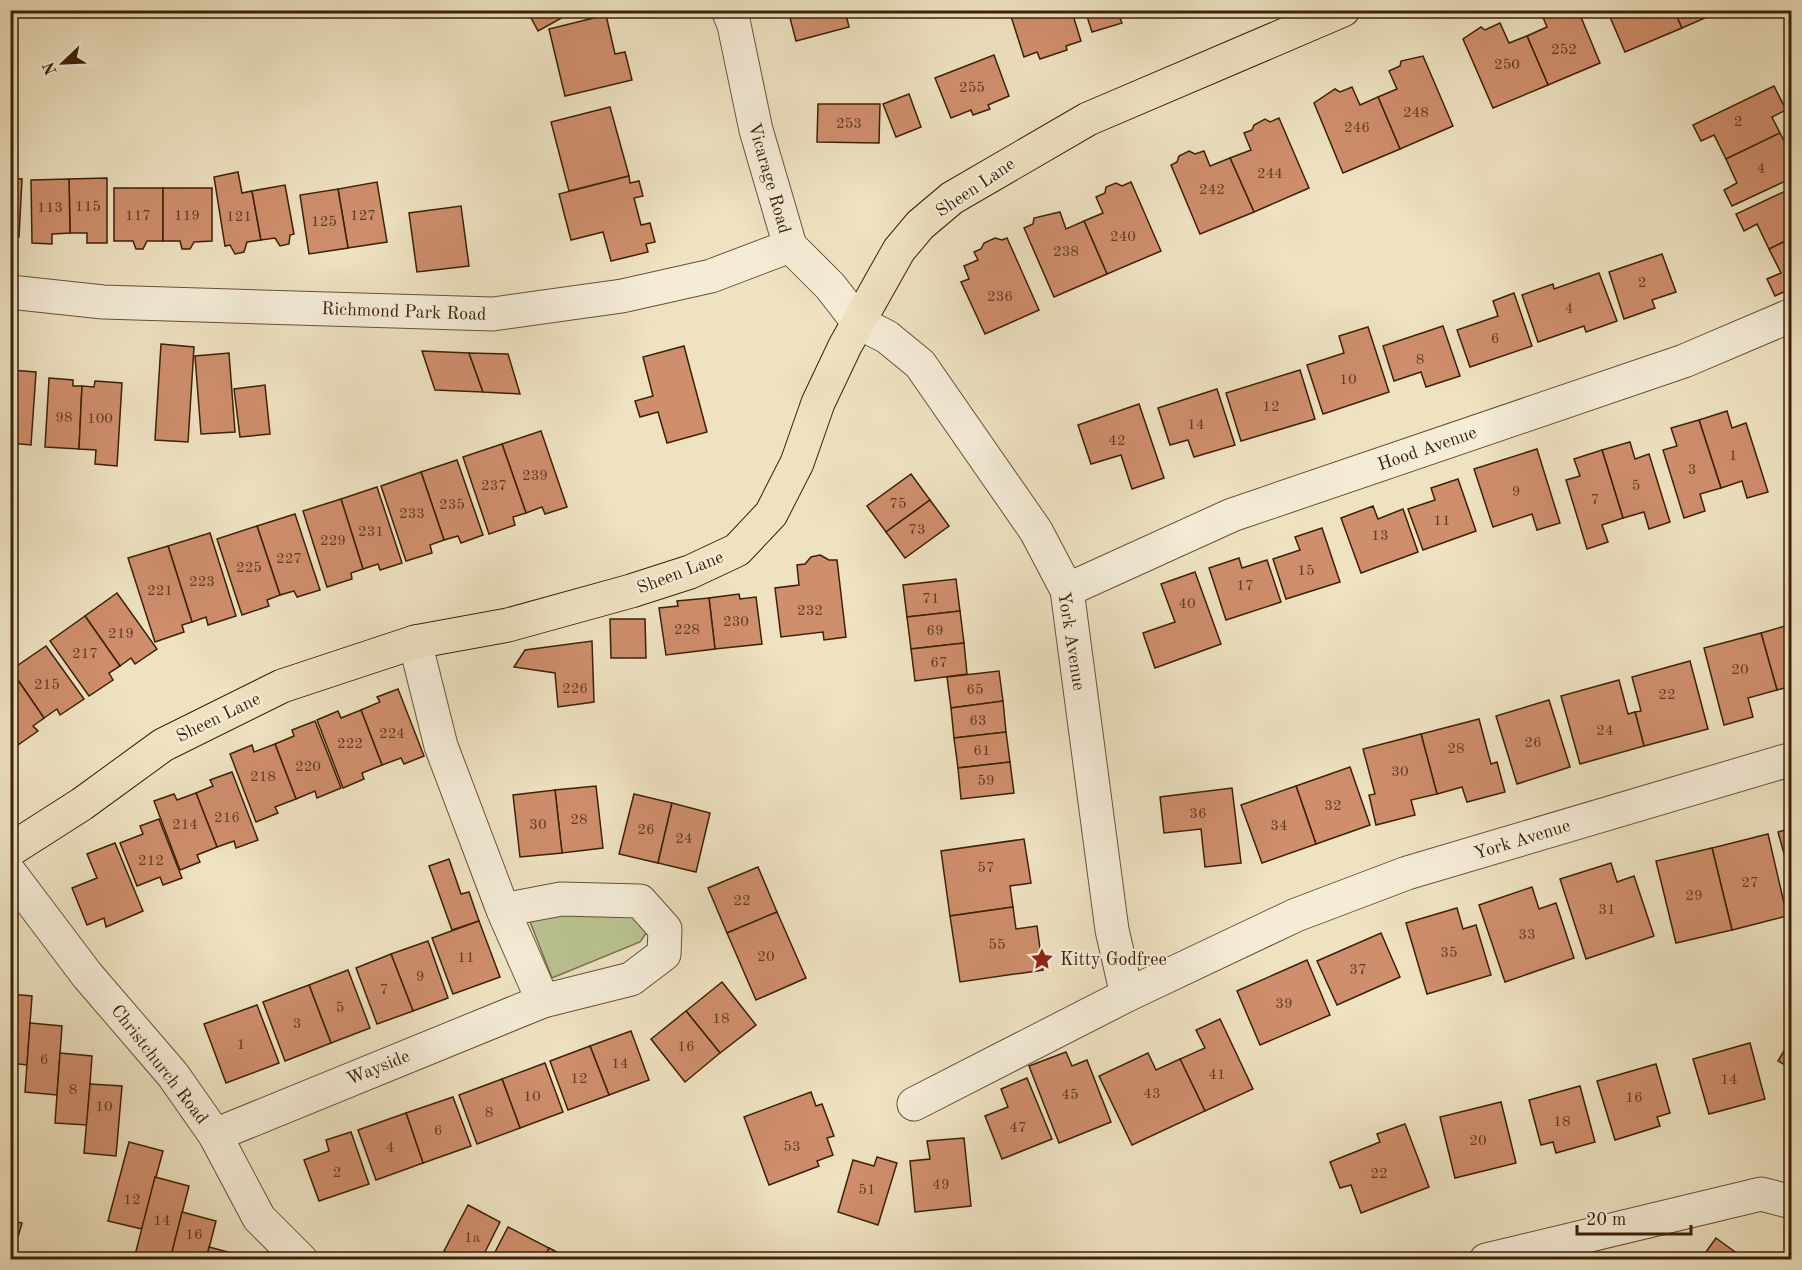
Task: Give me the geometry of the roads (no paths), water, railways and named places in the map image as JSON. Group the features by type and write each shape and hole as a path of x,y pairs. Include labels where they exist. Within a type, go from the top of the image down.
{"main road":[{"name":"Sheen Lane","path":"10,849 82,804 163,745 219,715 282,686 415,642 508,625 631,591 690,572 737,550 771,514 797,463 818,403 858,322 899,249 920,225 952,198 1088,119 1343,10"}],"street":[{"name":"Vicarage Road","path":"728,10 734,25 756,130 790,246 830,286 858,322"},
{"name":"Richmond Park Road","path":"10,292 103,302 493,314 622,296 711,276 790,246"},
{"name":"Hood Avenue","path":"1067,590 1232,515 1684,362 1791,315"},
{"name":"York Avenue","path":"858,322 887,337 920,364 1036,531 1067,590 1112,930 1127,995"},
{"path":"415,642 441,746 503,910 543,1001"},
{"name":"York Avenue","path":"914,1104 1127,995 1296,915 1407,873 1791,759"},
{"name":"Christchurch Road","path":"10,873 87,975 173,1075 215,1135 259,1218 302,1260"},
{"name":"Wayside","path":"215,1135 543,1001 631,979 664,954 665,929 640,901 561,899 503,910"},
{"path":"1486,1260 1761,1194 1791,1202"}],"place":[{"name":"Kitty Godfree","path":"1042,959"}]}
